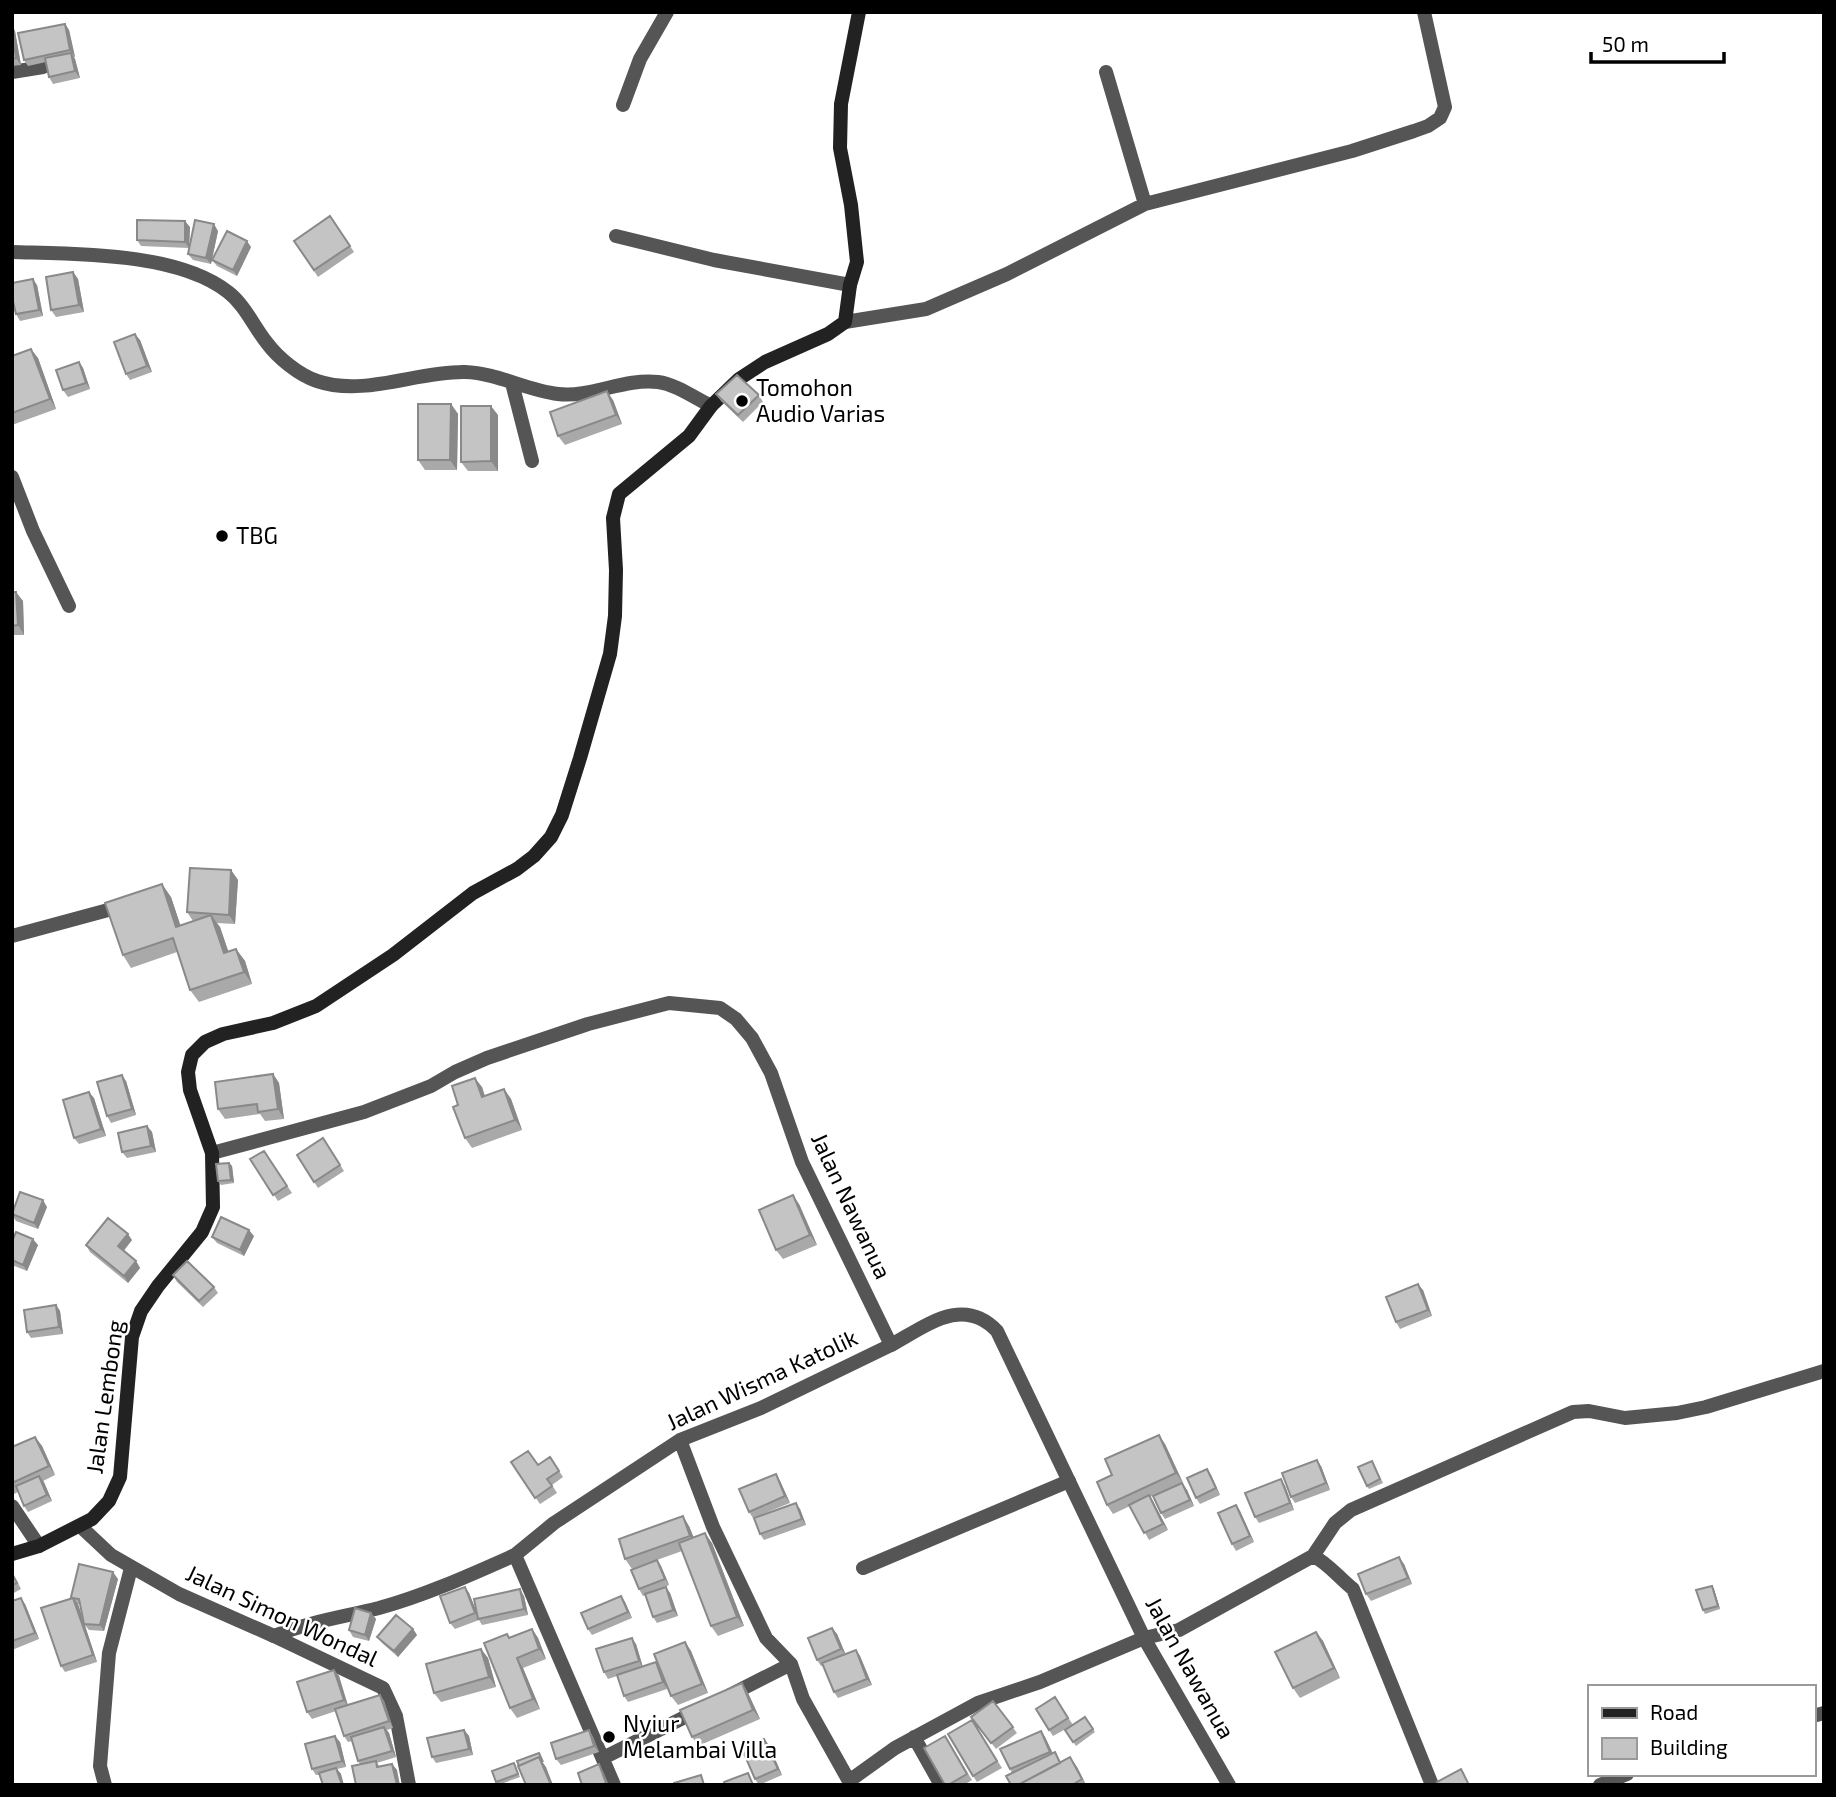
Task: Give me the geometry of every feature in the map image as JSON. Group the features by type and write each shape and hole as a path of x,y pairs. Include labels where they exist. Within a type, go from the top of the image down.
{"main road":[{"path":"711,406 738,379 765,362 828,334 845,322 850,285 857,262 840,148 841,104 859,12"},
{"name":"Jalan Lembong","path":"12,1555 39,1546 92,1519 109,1501 120,1478 132,1337 141,1311 202,1232 213,1208 212,1153 190,1090 188,1072 192,1055 205,1042 223,1034 273,1023 316,1006 393,955 473,893 517,869 534,856 551,837 562,815 610,654 615,617 613,518 619,494 689,436 711,406"}],"street":[{"path":"623,105 640,59 667,12"},
{"path":"845,322 926,309 1007,274 1144,204 1352,151 1428,126 1440,118 1446,107 1424,12"},
{"path":"12,72 44,68"},
{"path":"1106,72 1144,204"},
{"path":"615,236 714,260 850,285"},
{"path":"12,252 142,261 184,269 204,277 230,293 275,352 290,366 316,381 337,385 361,385 465,372 561,395 637,382 661,383 711,406"},
{"path":"512,383 532,461"},
{"path":"12,477 33,531 69,606"},
{"path":"12,936 123,906"},
{"name":"Jalan Nawanua","path":"212,1153 364,1112 420,1091 487,1058 588,1024 669,1003 720,1008 736,1019 751,1038 771,1073 802,1162 891,1345 954,1314 986,1319 997,1331 1144,1638 1229,1785"},
{"name":"Jalan Wisma Katolik","path":"274,1636 317,1620 379,1608 415,1597 515,1555 554,1523 680,1440 761,1408 891,1345"},
{"path":"680,1440 713,1527 766,1638 791,1664 803,1699 847,1783 914,1737 978,1703 1040,1682 1144,1638 1179,1630 1312,1556 1335,1523 1351,1510 1573,1412 1589,1410 1625,1418 1677,1413 1706,1407 1824,1371"},
{"path":"863,1568 1069,1481"},
{"path":"12,1506 39,1546"},
{"name":"Jalan Simon Wondal","path":"80,1526 111,1555 178,1594 360,1675 383,1688 396,1716 409,1785"},
{"path":"515,1555 614,1785"},
{"path":"1312,1556 1324,1561 1335,1575 1353,1589 1432,1785"},
{"path":"105,1785 100,1766 109,1653 131,1568"},
{"path":"603,1758 791,1664"},
{"path":"914,1737 941,1785"},
{"path":"1600,1785 1622,1776"}],"building":[{"path":"65,24 70,50 24,60 18,33"},
{"path":"12,33 16,58 12,59"},
{"path":"71,53 75,71 49,77 45,58"},
{"path":"330,216 350,246 314,270 294,241"},
{"path":"137,220 185,221 185,242 137,240"},
{"path":"195,220 214,224 206,258 188,254"},
{"path":"227,231 247,241 233,270 212,260"},
{"path":"73,272 79,305 51,310 46,277"},
{"path":"33,279 39,310 16,314 12,283"},
{"path":"135,334 147,366 126,374 114,342"},
{"path":"31,349 50,399 12,413 12,356"},
{"path":"79,362 86,383 63,390 56,370"},
{"name":"Tomohon Audio Varias","path":"737,375 759,395 738,415 716,394"},
{"path":"607,391 616,415 558,436 550,412"},
{"path":"418,404 451,404 450,460 418,460"},
{"path":"461,406 491,406 491,461 461,462"},
{"path":"12,592 16,592 18,625 12,626"},
{"path":"190,868 231,870 229,915 187,912"},
{"path":"162,884 176,927 211,915 224,953 236,949 244,972 190,990 173,938 123,955 105,903"},
{"path":"273,1074 278,1109 258,1112 257,1104 218,1109 215,1082"},
{"path":"122,1075 132,1109 107,1116 97,1082"},
{"path":"475,1078 482,1097 504,1089 515,1120 465,1138 453,1107 458,1105 452,1086"},
{"path":"89,1092 101,1129 74,1138 63,1100"},
{"path":"147,1126 151,1146 122,1152 118,1133"},
{"path":"323,1138 340,1165 314,1182 297,1155"},
{"path":"264,1151 287,1186 273,1195 250,1159"},
{"path":"229,1163 231,1180 218,1181 216,1164"},
{"path":"20,1192 43,1200 34,1223 12,1214"},
{"path":"793,1195 810,1235 776,1250 759,1210"},
{"path":"221,1217 249,1230 240,1250 212,1237"},
{"path":"108,1218 128,1234 118,1246 136,1261 124,1276 86,1245"},
{"path":"16,1232 33,1239 23,1265 12,1260 12,1241"},
{"path":"187,1261 214,1287 199,1301 173,1275"},
{"path":"1418,1284 1428,1310 1396,1322 1386,1297"},
{"path":"56,1305 59,1327 27,1332 24,1310"},
{"path":"1159,1435 1176,1473 1107,1505 1097,1482 1112,1475 1105,1459"},
{"path":"35,1437 49,1466 12,1483 12,1447"},
{"path":"528,1451 538,1465 550,1457 559,1471 547,1479 552,1486 535,1498 511,1462"},
{"path":"1317,1460 1326,1483 1291,1497 1282,1473"},
{"path":"1372,1461 1380,1479 1367,1486 1358,1467"},
{"path":"1207,1469 1216,1488 1196,1498 1187,1478"},
{"path":"776,1474 785,1496 749,1512 739,1489"},
{"path":"39,1476 47,1495 24,1506 16,1486"},
{"path":"1281,1479 1290,1503 1255,1517 1245,1493"},
{"path":"1182,1483 1190,1500 1161,1513 1153,1496"},
{"path":"1149,1495 1163,1524 1144,1533 1129,1505"},
{"path":"796,1503 802,1519 760,1534 754,1518"},
{"path":"1236,1505 1250,1536 1232,1544 1218,1513"},
{"path":"683,1516 690,1536 625,1559 619,1539"},
{"path":"705,1533 737,1617 711,1626 679,1543"},
{"path":"1399,1557 1408,1578 1366,1594 1358,1574"},
{"path":"657,1560 665,1579 639,1589 631,1570"},
{"path":"79,1564 113,1572 100,1625 84,1624 79,1599 71,1597"},
{"path":"1712,1586 1718,1606 1703,1610 1696,1590"},
{"path":"465,1587 475,1613 450,1623 440,1596"},
{"path":"666,1587 673,1610 653,1617 645,1594"},
{"path":"520,1589 524,1609 478,1619 474,1599"},
{"path":"621,1596 628,1612 588,1629 581,1613"},
{"path":"21,1598 35,1633 12,1641 12,1601"},
{"path":"73,1598 93,1655 61,1666 41,1608"},
{"path":"355,1608 371,1613 365,1635 349,1630"},
{"path":"396,1615 413,1629 394,1651 377,1637"},
{"path":"832,1628 841,1649 817,1660 808,1638"},
{"path":"532,1629 539,1649 517,1658 533,1699 510,1708 484,1643 507,1634 509,1638"},
{"path":"1316,1632 1334,1668 1293,1688 1275,1652"},
{"path":"632,1638 639,1661 604,1672 596,1649"},
{"path":"685,1642 702,1684 671,1696 654,1654"},
{"path":"481,1649 489,1677 434,1693 426,1664"},
{"path":"856,1650 867,1679 834,1692 822,1663"},
{"path":"656,1662 663,1682 624,1696 617,1675"},
{"path":"334,1670 344,1700 307,1712 297,1682"},
{"path":"742,1683 753,1710 692,1737 680,1710"},
{"path":"380,1695 389,1721 344,1736 335,1709"},
{"path":"1055,1697 1068,1718 1049,1730 1036,1709"},
{"path":"993,1701 1013,1727 991,1743 971,1717"},
{"path":"1085,1717 1093,1729 1073,1742 1065,1730"},
{"path":"972,1720 997,1761 973,1776 948,1734"},
{"path":"384,1727 392,1751 358,1761 351,1737"},
{"path":"464,1730 469,1749 432,1757 427,1738"},
{"path":"589,1730 594,1746 556,1759 551,1743"},
{"path":"1041,1731 1050,1752 1010,1769 1000,1749"},
{"path":"335,1736 342,1761 312,1769 305,1744"},
{"path":"945,1736 967,1774 948,1785 945,1785 924,1748"},
{"path":"764,1739 778,1769 755,1779 742,1749"},
{"path":"1055,1752 1060,1763 1018,1785 1011,1785 1006,1776"},
{"path":"539,1753 543,1762 539,1757 519,1766 517,1761"},
{"path":"539,1757 551,1785 526,1785 518,1766"},
{"path":"1070,1757 1082,1779 1072,1785 1018,1785"},
{"path":"376,1761 377,1767 392,1764 397,1785 356,1785 352,1766"},
{"path":"514,1763 518,1774 496,1782 492,1771"},
{"path":"599,1764 606,1783 582,1785 578,1773"},
{"path":"336,1768 342,1785 323,1785 319,1773"},
{"path":"1461,1769 1469,1785 1439,1785 1437,1782"},
{"path":"748,1773 753,1785 725,1785 724,1782"},
{"path":"701,1775 704,1785 674,1785 674,1783"}],"place":[{"name":"Tomohon Audio Varias","path":"742,401"},
{"name":"TBG","path":"222,536"},
{"name":"Nyiur Melambai Villa","path":"609,1737"}]}
